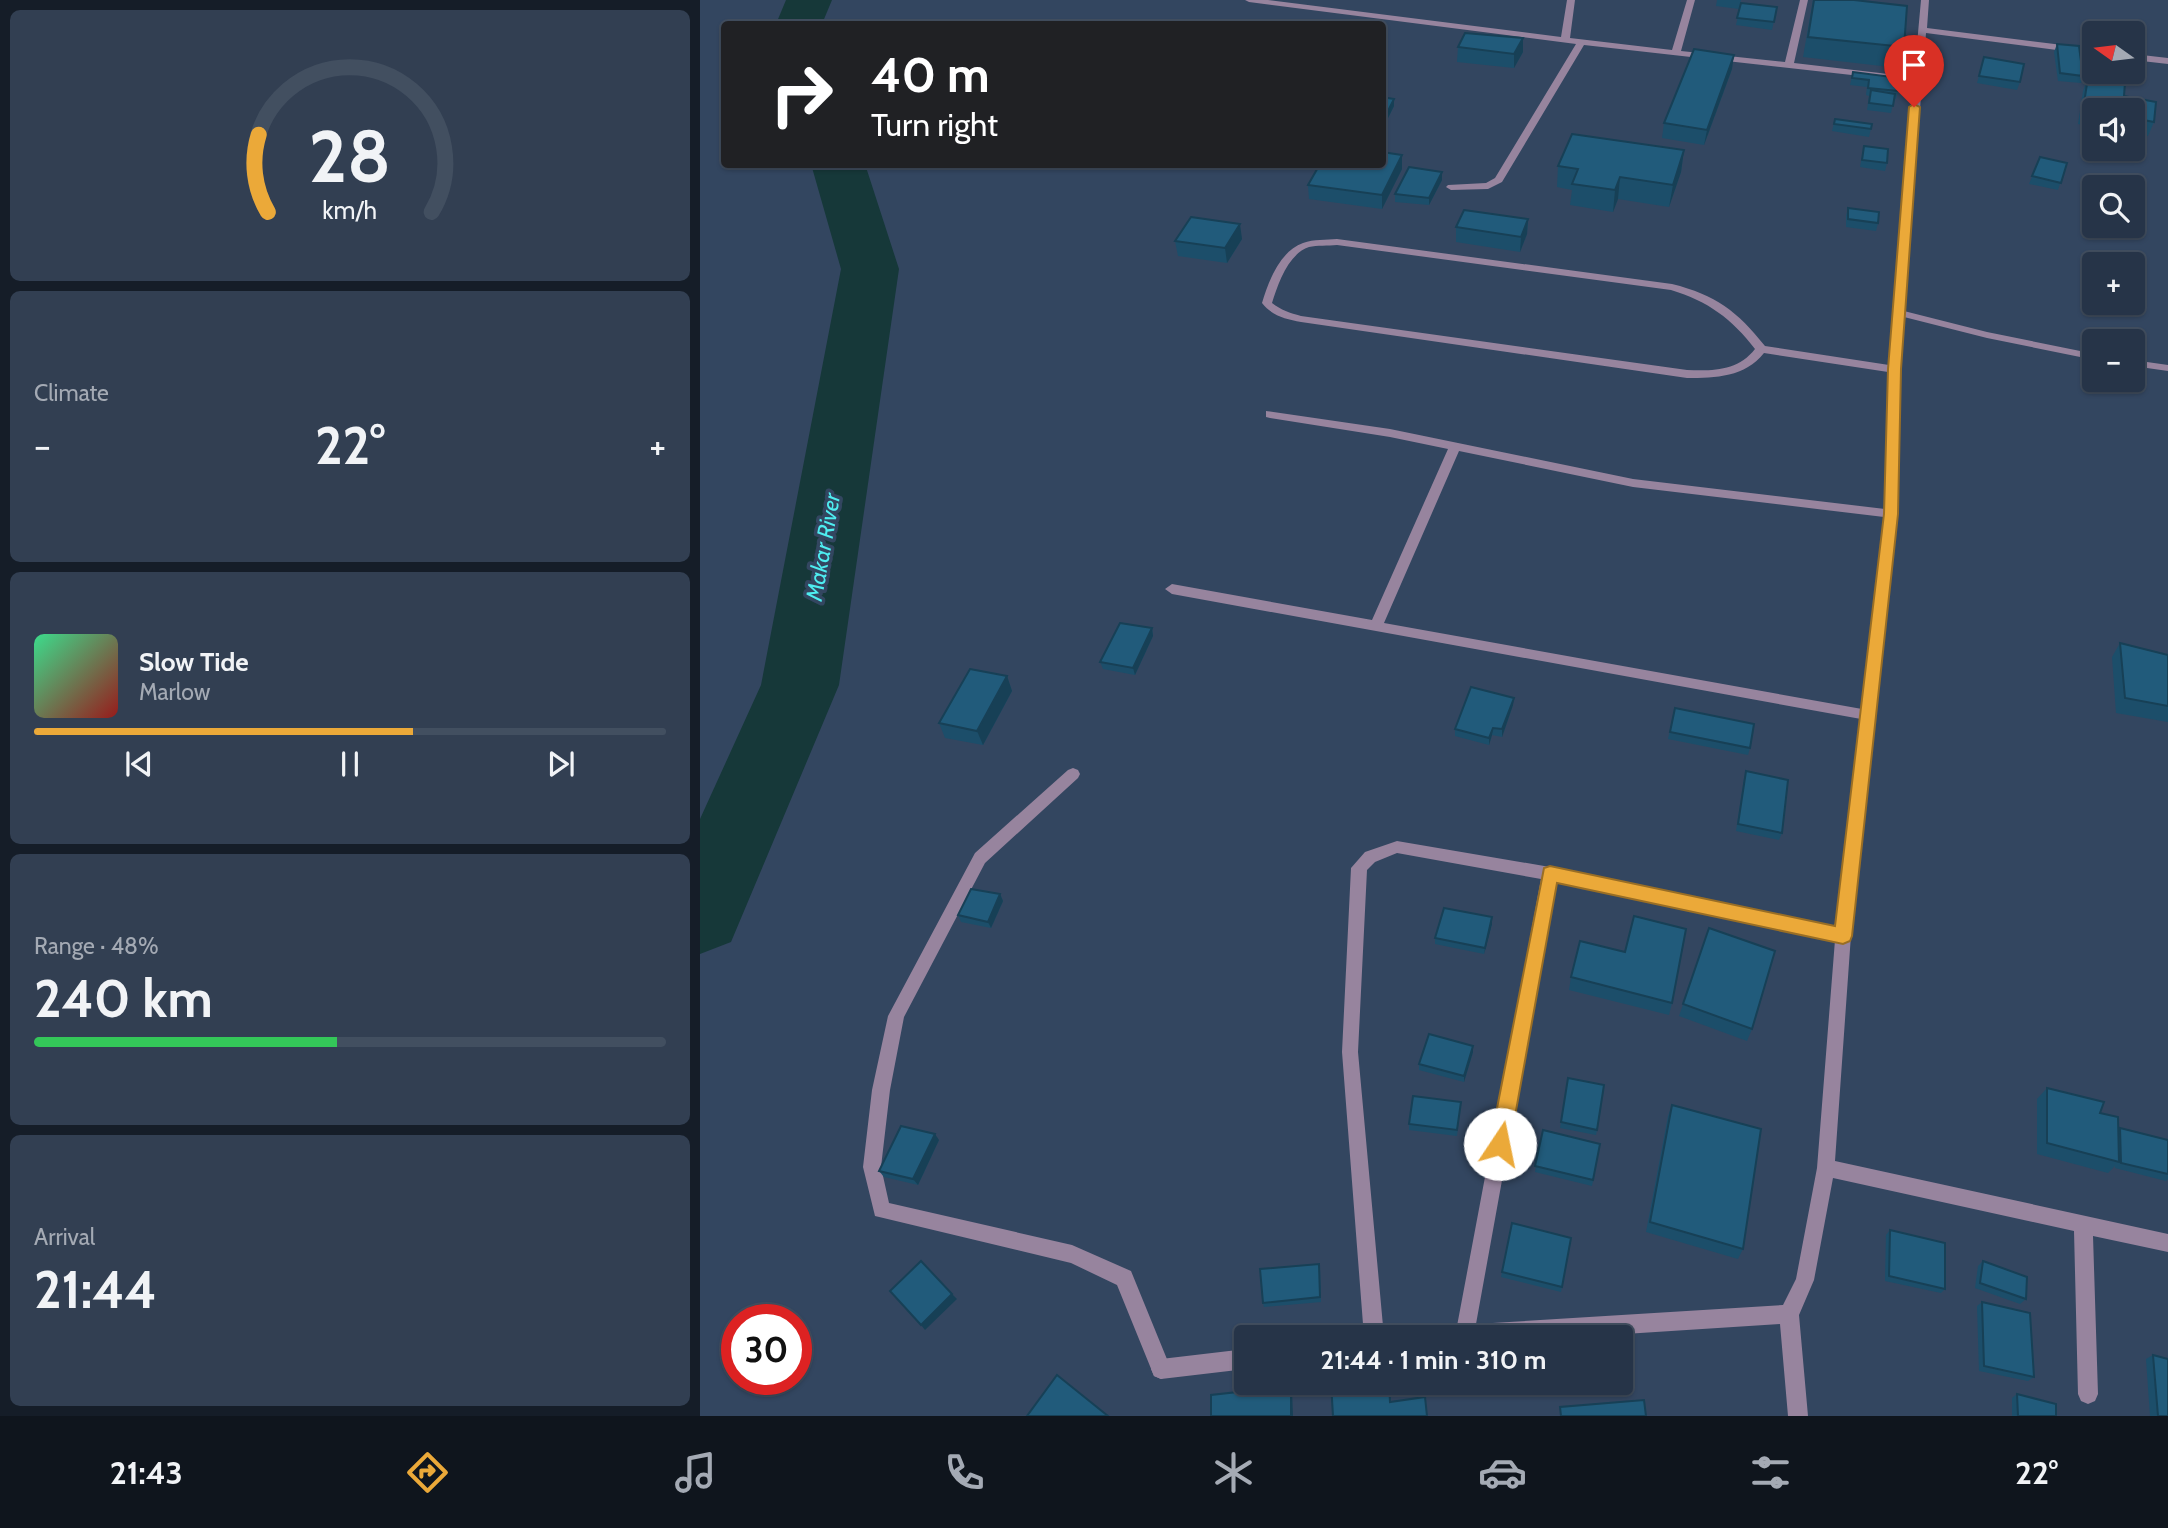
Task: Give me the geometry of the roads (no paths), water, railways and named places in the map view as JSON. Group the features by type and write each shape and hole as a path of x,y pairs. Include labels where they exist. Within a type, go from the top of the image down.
{"street":[{"path":"1249,0 1581,42 1917,80"},
{"path":"1565,40 1571,0"},
{"path":"1676,52 1691,0"},
{"path":"1789,66 1804,0"},
{"path":"1798,1416 1789,1314 1805,1280 1826,1168 1843,936 1891,514 1894,369 1926,0"},
{"path":"1923,30 2082,50"},
{"path":"1451,187 1488,186 1499,180 1581,42"},
{"path":"2146,58 2168,61"},
{"path":"1761,349 1754,361 1736,370 1715,375 1687,374 1301,319 1286,316 1267,303 1292,254 1303,247 1337,242 1672,287 1714,301 1732,313 1761,349 1894,369"},
{"path":"1900,313 1987,335 2082,354"},
{"path":"2145,365 2168,368"},
{"path":"1270,414 1455,446 1633,483 1891,514"},
{"path":"1376,626 1455,446"},
{"path":"1172,589 1867,715"},
{"path":"1073,774 980,858 896,1016 881,1090 873,1167 881,1210 1072,1254 1124,1278 1161,1369 1234,1360"},
{"path":"1373,1325 1350,1052 1359,868 1370,857 1397,847 1550,874 1843,936"},
{"path":"1466,1325 1550,874"},
{"path":"1826,1168 2168,1243"},
{"path":"2083,1225 2088,1394"},
{"path":"1601,1325 1789,1314"}],"waterway":[{"name":"Makar River","path":"800,21 809,0"},
{"name":"Makar River","path":"700,915 800,685 870,269 839,168"}]}
